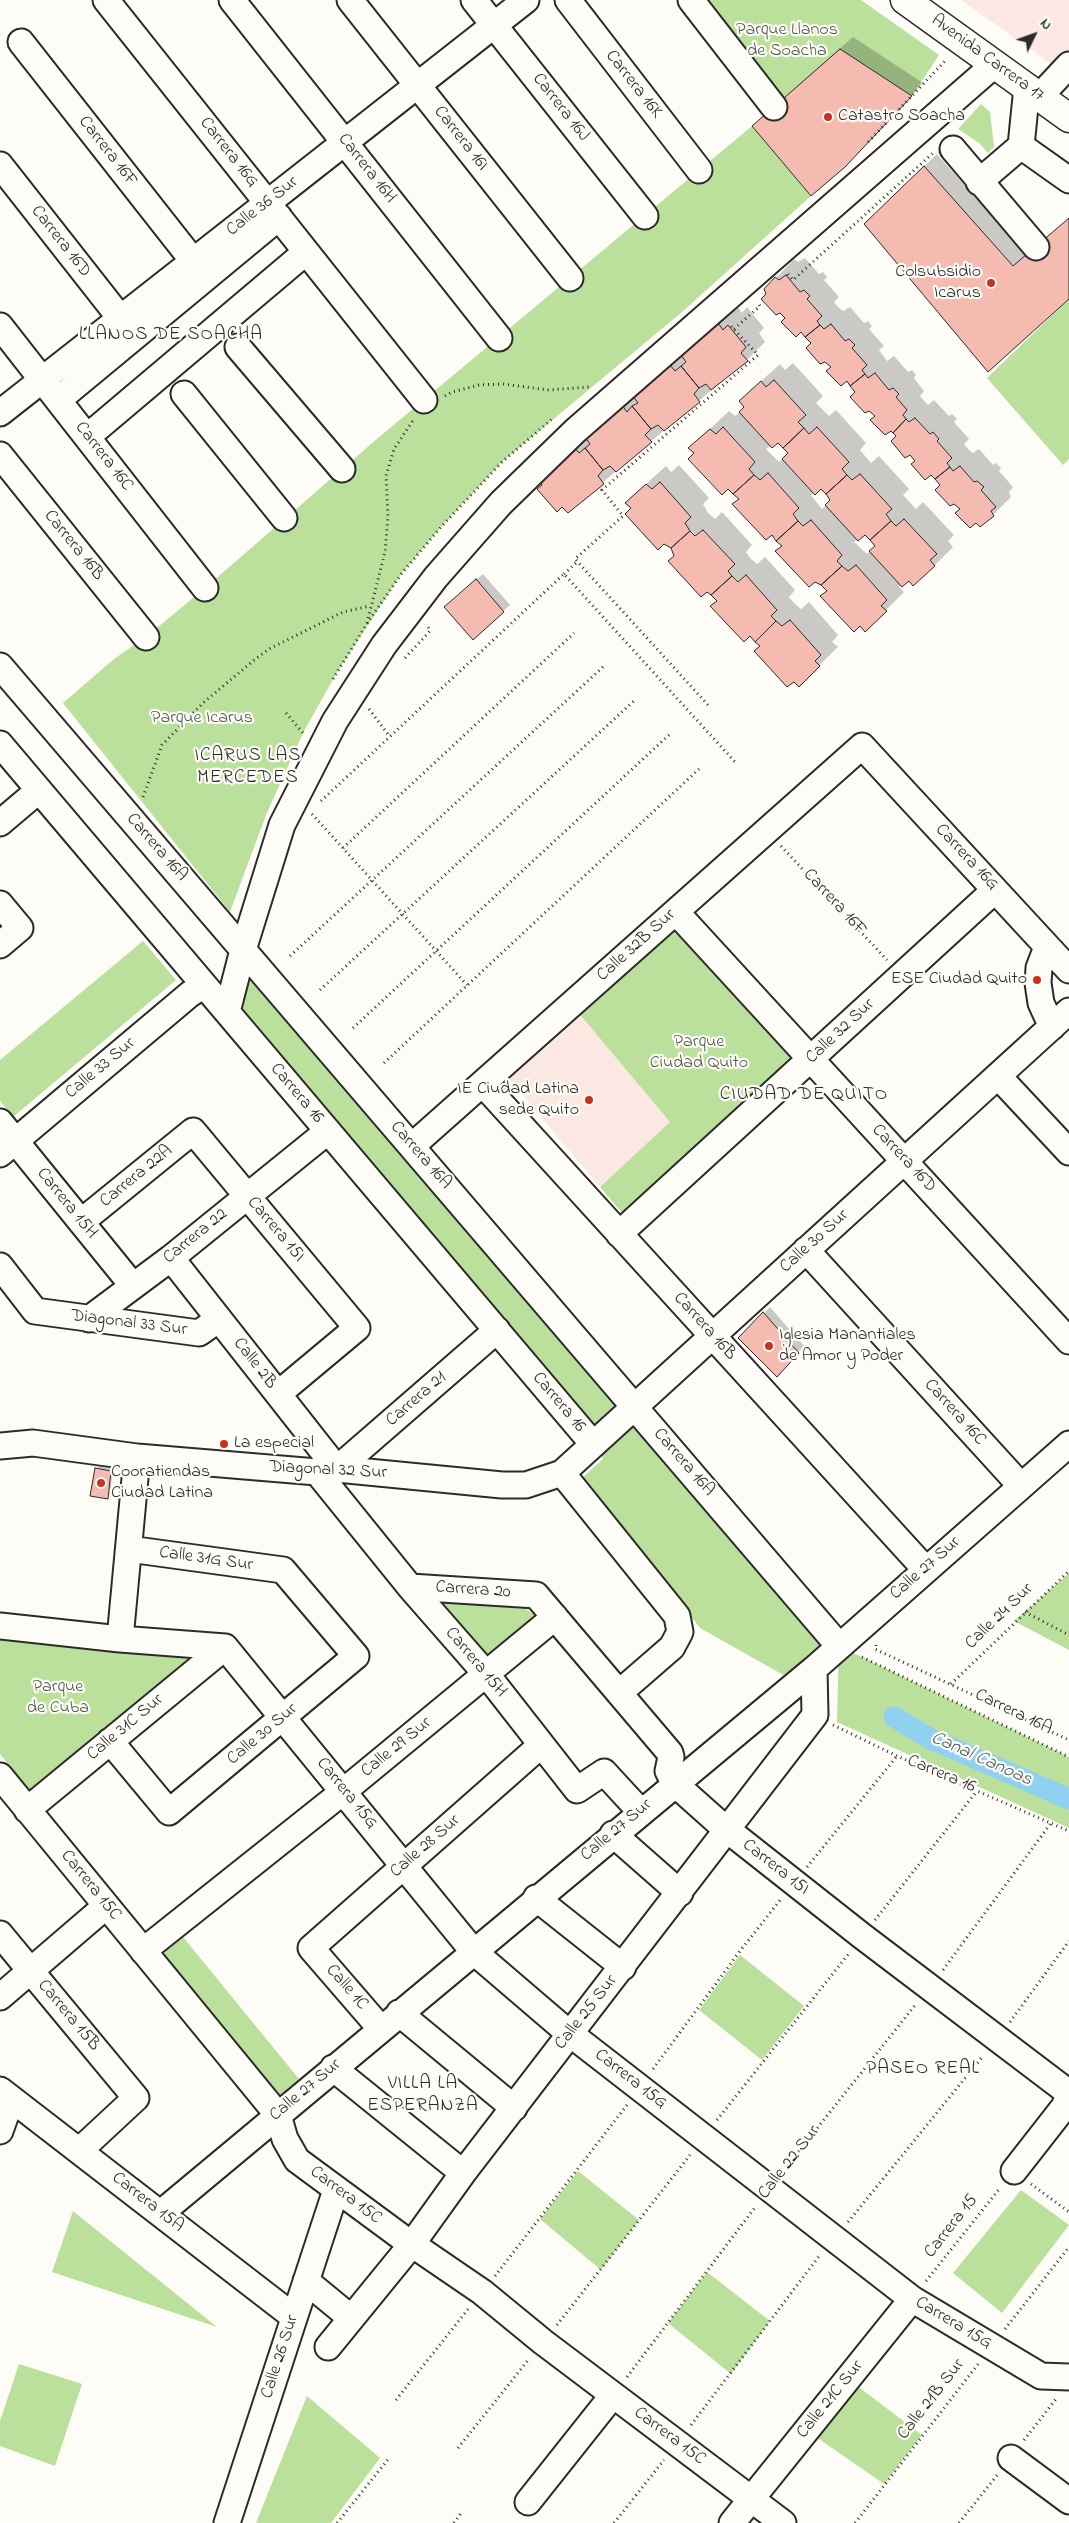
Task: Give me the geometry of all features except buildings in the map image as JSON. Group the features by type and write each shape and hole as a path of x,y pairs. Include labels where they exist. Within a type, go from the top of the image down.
{"main road":[{"name":"Avenida Carrera 17","path":"905,0 1069,118"}],"street":[{"name":"Carrera 16G","path":"106,0 428,405"},
{"name":"Carrera 16H","path":"232,0 499,338"},
{"name":"Carrera 16I","path":"350,0 570,278"},
{"name":"Carrera 16J","path":"474,0 646,216"},
{"name":"Calle 36 Sur","path":"0,413 194,262 273,210 345,142 526,0"},
{"name":"Carrera 16K","path":"568,0 699,170"},
{"path":"691,0 774,107"},
{"name":"Carrera 16F","path":"21,42 194,262"},
{"path":"227,1012 243,950 282,825 335,721 384,645 436,577 501,503 575,431 995,64"},
{"path":"979,182 1021,146 1033,92 1069,65"},
{"path":"1021,146 1069,180"},
{"path":"953,149 979,182 1036,246"},
{"name":"Carrera 16D","path":"0,165 121,319"},
{"path":"58,400 273,210"},
{"path":"87,437 306,252"},
{"name":"Carrera 16C","path":"0,326 205,588"},
{"path":"238,347 342,469"},
{"path":"184,394 284,518"},
{"name":"Carrera 16B","path":"0,455 146,638"},
{"name":"Carrera 16A","path":"0,666 839,1646"},
{"name":"Carrera 16","path":"0,744 593,1444"},
{"name":"Carrera 16G","path":"862,746 1069,970"},
{"name":"Calle 32B Sur","path":"412,1146 862,746"},
{"path":"0,823 39,790"},
{"name":"Calle 32 Sur","path":"619,1234 995,890"},
{"path":"0,904 20,928 0,945"},
{"name":"Carrera 16D","path":"676,912 1069,1341"},
{"path":"1048,947 1039,968 1038,983 1041,1004 1060,1019"},
{"name":"Calle 33 Sur","path":"8,1148 204,985"},
{"name":"Calle 30 Sur","path":"562,1473 1060,1019"},
{"path":"998,1076 1069,1152"},
{"name":"Carrera 16B","path":"483,1084 926,1570"},
{"name":"Carrera 15H","path":"0,1122 8,1148 81,1222 132,1286"},
{"name":"Carrera 15I","path":"193,1131 357,1328 278,1394"},
{"name":"Carrera 22A","path":"81,1222 193,1131"},
{"name":"Carrera 22","path":"88,1319 171,1258 328,1131"},
{"name":"Carrera 16C","path":"806,1250 1021,1486"},
{"name":"Calle 2B","path":"171,1258 278,1394 327,1471"},
{"name":"Diagonal 33 Sur","path":"0,1266 35,1311 199,1333 219,1319"},
{"name":"Carrera 21","path":"327,1471 497,1330"},
{"name":"Diagonal 32 Sur","path":"0,1446 33,1443 137,1457 502,1485 526,1484 562,1473"},
{"name":"Calle 27 Sur","path":"161,2213 612,1834 814,1669 1069,1444"},
{"path":"120,1639 137,1457"},
{"name":"Carrera 15H","path":"327,1471 410,1587 487,1675 540,1746 577,1790 604,1772 640,1811"},
{"path":"562,1473 677,1616 680,1632 672,1647 620,1693"},
{"name":"Calle 31G Sur","path":"129,1549 283,1570 356,1656"},
{"name":"Carrera 20","path":"410,1587 536,1595 554,1617"},
{"path":"554,1617 670,1753 668,1771 674,1783"},
{"name":"Calle 29 Sur","path":"143,1951 344,1792 487,1675 554,1617"},
{"path":"0,1626 120,1639 225,1647"},
{"name":"Carrera 15G","path":"225,1647 405,1865 473,1951 570,2034 912,2300 1041,2376 1069,2377"},
{"name":"Calle 31C Sur","path":"28,1810 225,1647"},
{"name":"Calle 30 Sur","path":"110,1741 169,1812 356,1656"},
{"path":"814,1669 815,1715"},
{"name":"Calle 25 Sur","path":"328,2347 412,2244 463,2173 815,1715"},
{"name":"Calle 28 Sur","path":"311,1948 540,1746"},
{"name":"Carrera 15C","path":"0,1776 278,2115 286,2139 297,2160 336,2190 482,2292 613,2395 783,2523"},
{"name":"Carrera 15I","path":"674,1783 728,1830 862,1936 1069,2094"},
{"path":"612,1834 680,1893"},
{"path":"536,1898 623,1967"},
{"path":"0,1997 106,1906"},
{"name":"Carrera 15B","path":"0,1934 136,2098 80,2151"},
{"name":"Calle 1C","path":"311,1948 390,2021 514,2108"},
{"path":"333,2068 463,2173"},
{"path":"1014,2171 1064,2107 1069,2094"},
{"path":"0,2131 5,2095"},
{"name":"Carrera 15A","path":"5,2095 294,2317"},
{"name":"Calle 26 Sur","path":"227,2523 336,2190"},
{"path":"306,2280 350,2318"},
{"name":"Calle 21C Sur","path":"750,2500 912,2300"},
{"path":"528,2502 613,2395"},
{"path":"1011,2458 1069,2501"},
{"path":"732,2523 750,2500"}],"path":[{"path":"708,705 575,559 623,516 602,490 758,355 727,322"},
{"path":"366,625 385,552 388,517 386,476 394,449 428,405 452,392 479,385 503,384 549,390 589,387"},
{"path":"317,805 577,562"},
{"path":"564,574 735,762"},
{"path":"142,800 162,745 210,697 269,649 343,612 370,606"},
{"path":"404,659 430,631 422,618"},
{"path":"343,848 574,633"},
{"path":"290,956 604,666"},
{"path":"320,990 636,698"},
{"path":"364,702 390,737"},
{"path":"286,713 304,733"},
{"path":"353,1028 670,734"},
{"path":"384,1062 699,769"},
{"path":"310,812 468,985"},
{"name":"Carrera 16F","path":"766,831 901,976"},
{"name":"Calle 24 Sur","path":"951,1684 1069,1571"},
{"path":"1025,1612 1069,1635"},
{"path":"839,1646 1069,1757"},
{"name":"Carrera 16A","path":"875,1649 1069,1740"},
{"name":"Carrera 16","path":"815,1715 897,1756 1069,1831"},
{"name":"Calle 22 Sur","path":"613,2395 770,2189 930,1987 1051,1824"},
{"path":"1014,2171 1069,2212"},
{"name":"Carrera 15","path":"912,2300 1014,2171"},
{"name":"Calle 21B Sur","path":"855,2523 1069,2247"},
{"path":"338,2523 390,2456"},
{"path":"454,2523 462,2513"}],"shaded area":[{"path":"961,0 1069,0 1069,77 1064,73"},
{"name":"IE Ciudad Latina sede Quito","path":"577,1011 671,1122 600,1187 508,1078"}],"green space":[{"name":"Parque Llanos de Soacha","path":"702,0 861,0 939,55 912,96 840,49 781,102"},
{"path":"981,104 990,112 994,147 988,153 979,143 958,129"},
{"name":"Parque Icarus","path":"752,126 811,196 682,312 502,462 441,527 402,573 336,674 303,733 266,815 230,912 63,703 114,659 146,637 205,588 378,438"},
{"path":"1069,299 1069,459 1063,465 987,378"},
{"name":"Parque Ciudad Quito","path":"678,929 795,1062 623,1214 600,1187 670,1122 577,1011"},
{"path":"143,941 176,980 13,1117 0,1101 0,1060"},
{"path":"253,968 839,1646 794,1681 700,1628 583,1477 603,1459 593,1444 227,1012"},
{"path":"1069,1573 1069,1650 1014,1621"},
{"path":"433,1600 526,1609 539,1619 486,1660"},
{"name":"Parque de Cuba","path":"0,1635 203,1656 31,1793 0,1754"},
{"path":"839,1646 1069,1757 1069,1828 837,1722"},
{"path":"183,1937 299,2079 276,2098 159,1957"},
{"path":"740,1955 804,2006 762,2060 699,2010"},
{"path":"578,2171 639,2220 601,2270 540,2219"},
{"path":"1021,2190 1069,2225 1002,2313 953,2273"},
{"path":"73,2211 217,2327 52,2272"},
{"path":"707,2272 770,2321 731,2374 668,2323"},
{"path":"19,2364 82,2384 55,2466 0,2446 0,2421"},
{"path":"848,2379 922,2435 884,2484 806,2430"},
{"path":"307,2396 380,2458 331,2523 256,2523"}],"waterway":[{"name":"Canal Canoas","path":"894,1717 929,1738 1069,1799"}],"place":[{"name":"Catastro Soacha","path":"828,117"},
{"name":"Colsubsidio Icarus","path":"991,283"},
{"name":"ESE Ciudad Quito","path":"1037,980"},
{"name":"IE Ciudad Latina sede Quito","path":"589,1100"},
{"name":"Iglesia Manantiales de Amor y Poder","path":"769,1346"},
{"name":"La especial","path":"224,1444"},
{"name":"Cooratiendas Ciudad Latina","path":"101,1483"}],"district":[{"name":"LLANOS DE SOACHA","path":"171,336"},
{"name":"ICARUS LAS MERCEDES","path":"248,768"},
{"name":"CIUDAD DE QUITO","path":"804,1096"},
{"name":"PASEO REAL","path":"923,2070"},
{"name":"VILLA LA ESPERANZA","path":"423,2096"}]}
